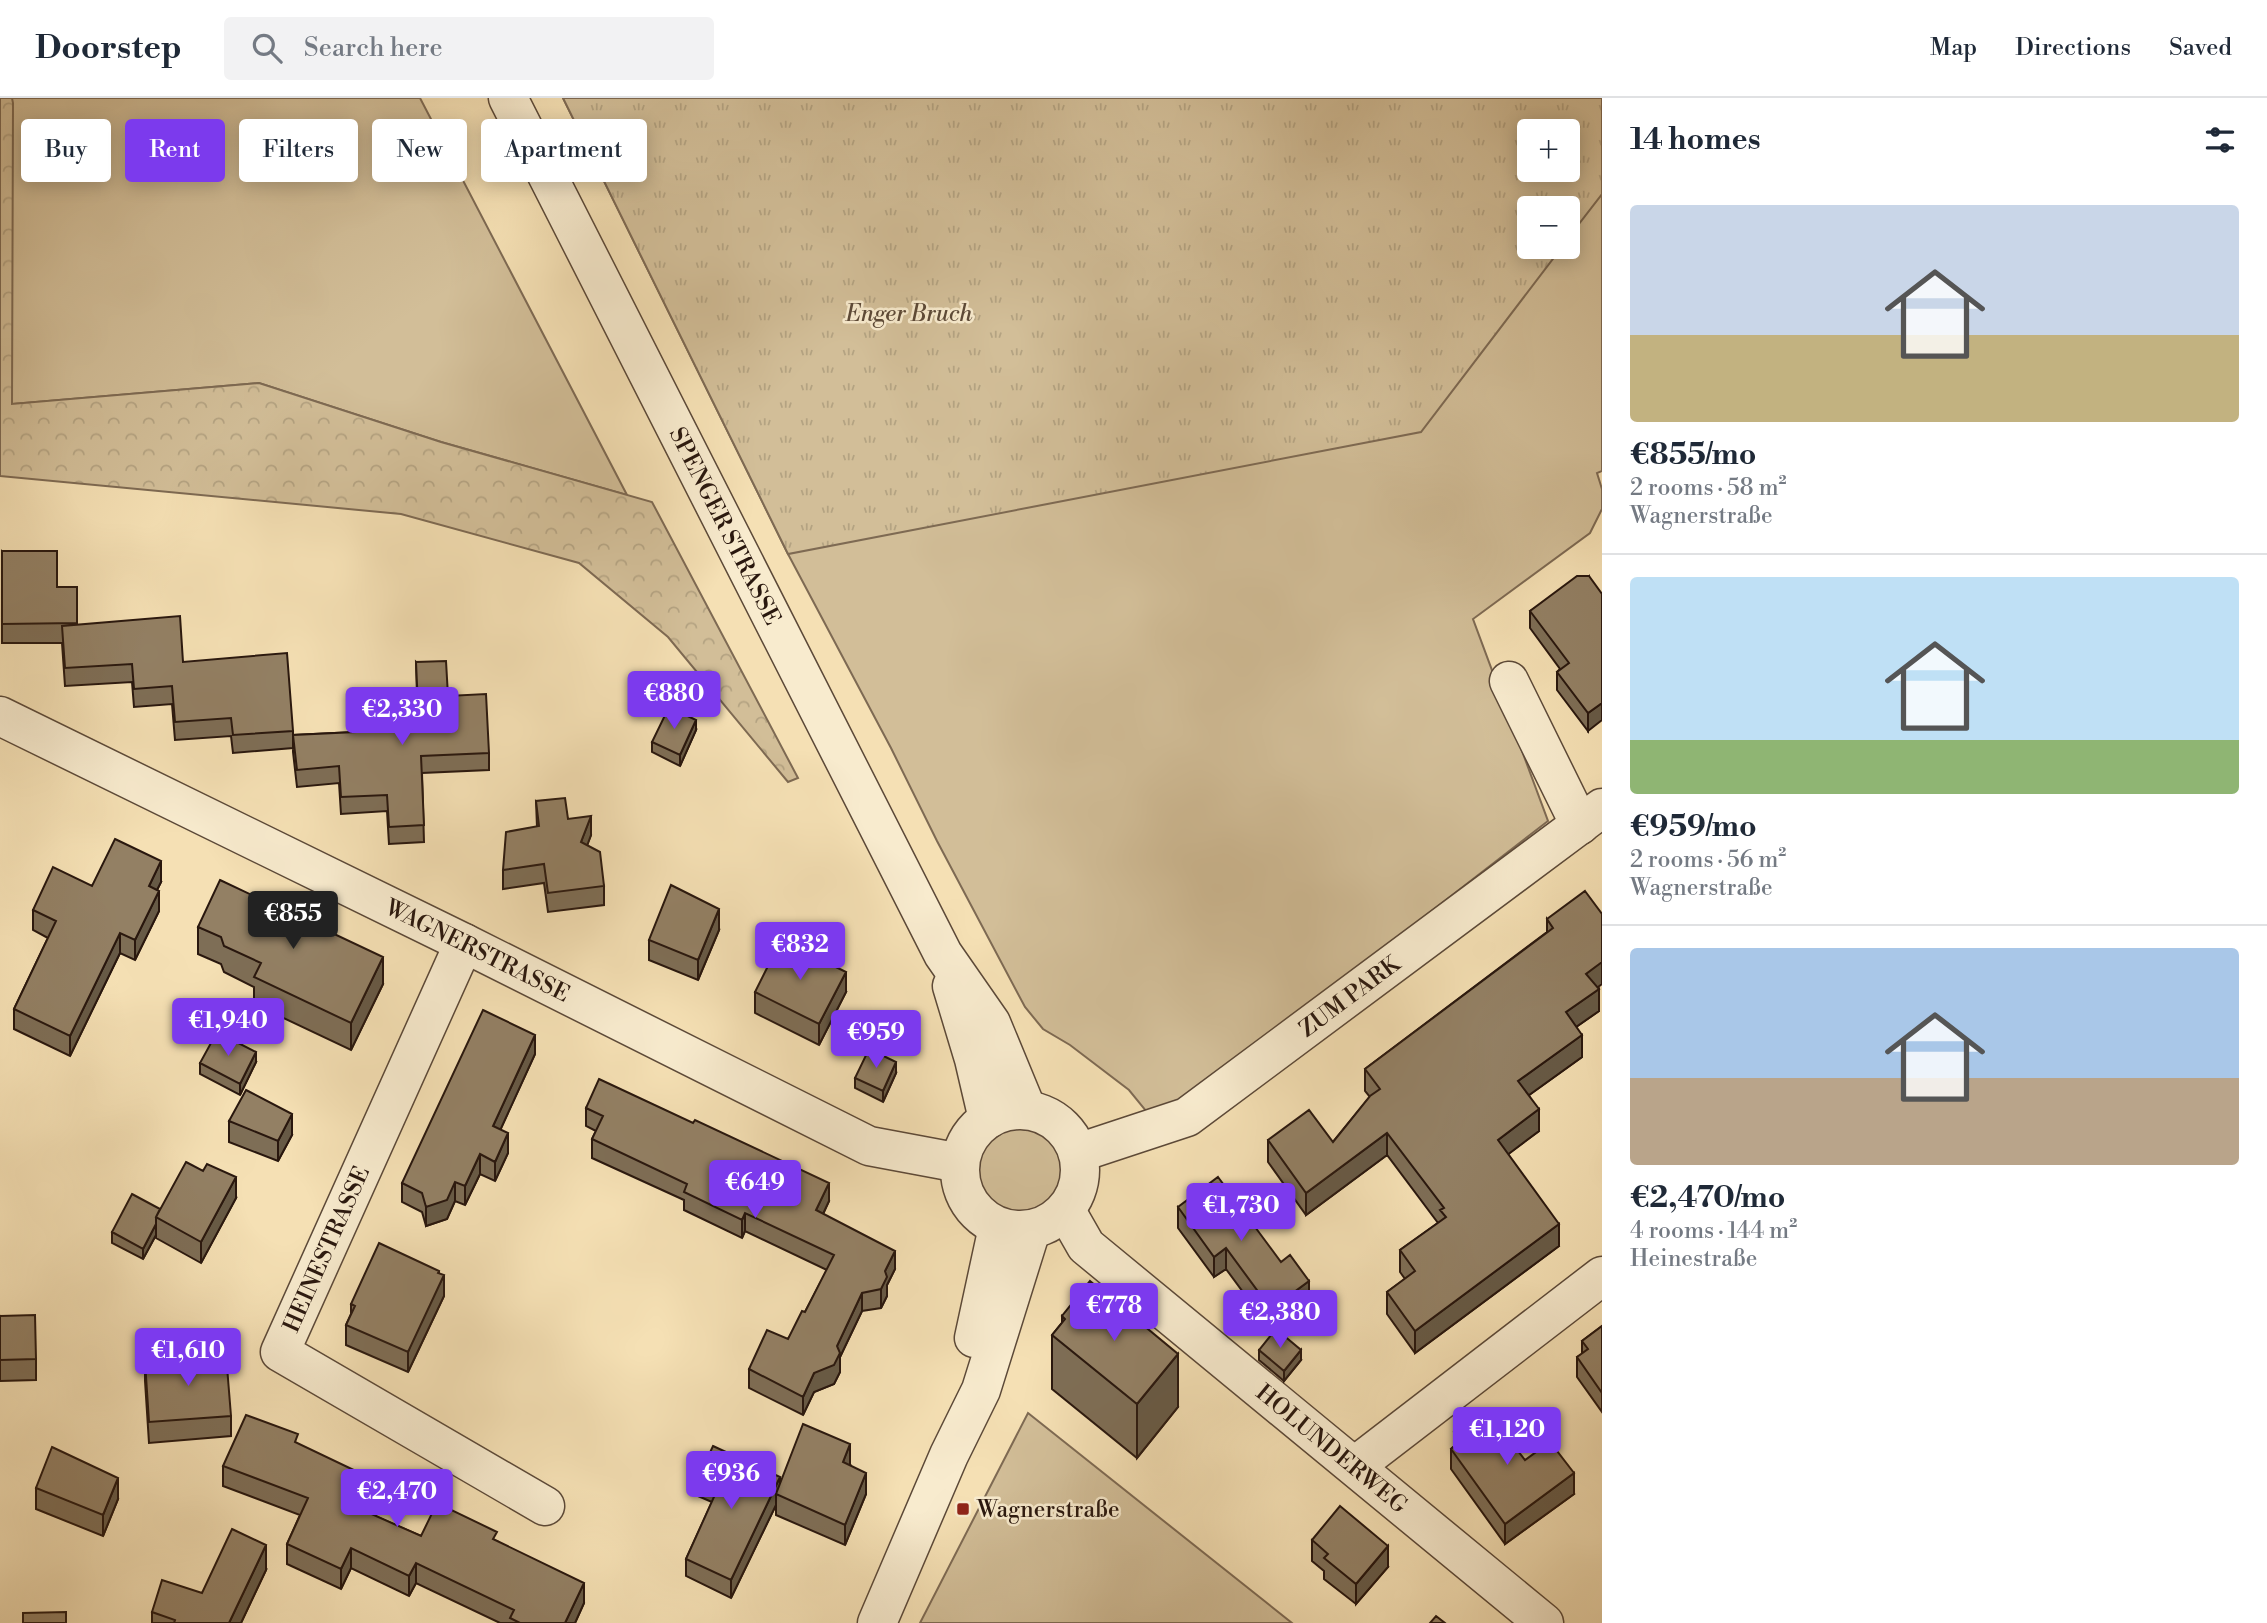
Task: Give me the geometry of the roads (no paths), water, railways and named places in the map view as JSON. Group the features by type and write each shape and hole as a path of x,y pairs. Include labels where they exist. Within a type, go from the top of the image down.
{"street":[{"name":"SPENGER STRASSE","path":"508,98 943,954 991,1023 1027,1110"},
{"path":"1509,681 1591,817"},
{"name":"WAGNERSTRASSE","path":"0,716 464,943 869,1146 960,1163"},
{"name":"ZUM PARK","path":"1078,1153 1187,1118 1591,817"},
{"name":"HEINESTRASSE","path":"464,943 280,1352 545,1506"},
{"name":"SPENGER STRASSE","path":"943,954 974,1059 988,1119"},
{"path":"1027,1110 1055,1121 1070,1136 1078,1153 1081,1162 1080,1183 1066,1211 1047,1224 1015,1228 987,1221 967,1199 960,1163 969,1138 988,1119 1007,1111 1027,1110"},
{"name":"HOLUNDERWEG","path":"1066,1211 1086,1246 1544,1623"},
{"path":"877,1623 949,1455 1015,1228"},
{"path":"1355,1466 1602,1276"}],"place":[{"name":"Wagnerstraße","path":"963,1509"}],"park label":[{"name":"Enger Bruch","path":"909,313"}]}
